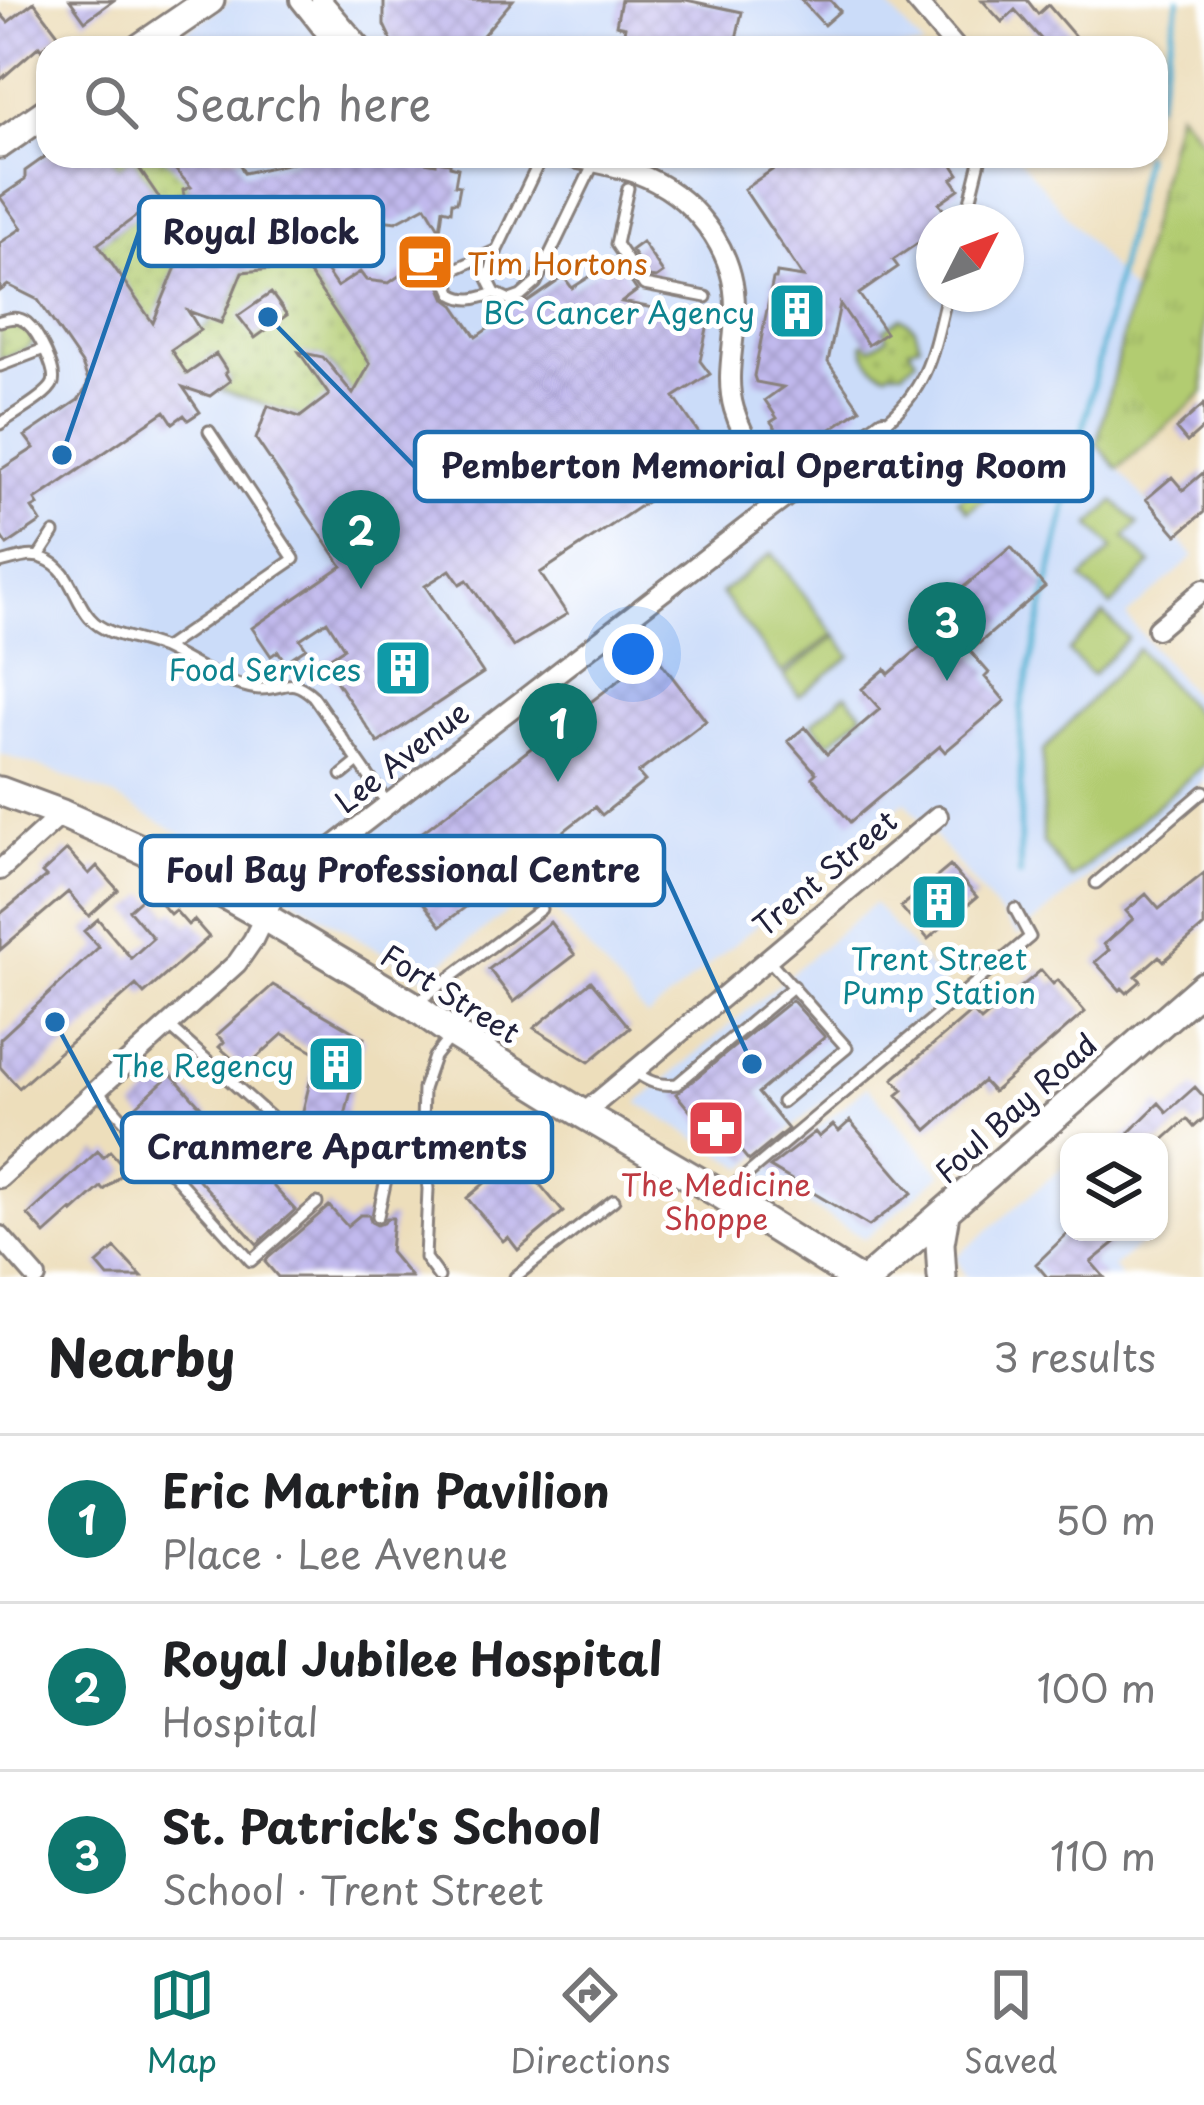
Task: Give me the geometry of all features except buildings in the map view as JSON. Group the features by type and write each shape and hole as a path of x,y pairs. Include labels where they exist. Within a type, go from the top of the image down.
{"main road":[{"path":"158,36 210,0"},
{"path":"0,144 36,119"},
{"name":"Fort Street","path":"0,791 154,855 263,916 853,1277"},
{"name":"Foul Bay Road","path":"870,1277 1204,986"},
{"path":"942,1277 940,1243 945,1214"}],"street":[{"path":"300,0 328,36"},
{"path":"321,0 352,36"},
{"path":"915,0 946,36"},
{"path":"618,168 667,188 700,217 724,256 735,301 729,380 733,406 755,455 787,496"},
{"name":"Lee Avenue","path":"0,1178 237,963 277,890 883,424"},
{"path":"1157,629 1204,589"},
{"path":"0,870 62,814"},
{"name":"Trent Street","path":"583,1114 938,816"},
{"path":"0,1236 36,1277"}],"lane":[{"path":"494,293 488,279 497,250 536,168"},
{"path":"497,250 449,272 446,278 453,294 465,300 494,293 515,300 536,283 592,168"},
{"path":"970,204 979,168"},
{"path":"628,188 616,244 644,285 706,297"},
{"path":"883,424 902,407 927,371 943,312"},
{"path":"0,321 12,317 28,323 54,372 50,388 0,424"},
{"path":"0,366 44,350"},
{"path":"165,648 294,559 209,431"},
{"path":"39,556 54,533"},
{"path":"0,562 39,556 52,562 90,619 165,648 227,680 245,687 299,685 313,695 388,804"},
{"path":"68,580 81,572"},
{"path":"166,668 179,657"},
{"path":"217,689 227,680"},
{"path":"274,688 276,705"},
{"path":"318,734 332,724"},
{"path":"343,775 358,763"},
{"path":"1096,883 1204,791"},
{"path":"414,1006 541,909"},
{"path":"722,1195 1030,937 1015,909"},
{"path":"767,958 847,1048 782,1102"},
{"path":"634,1071 656,1084 677,1084 794,986"},
{"path":"168,1025 270,1118 337,1163"},
{"path":"439,1277 425,1258 428,1189 423,1089 434,1057 452,1034"},
{"path":"97,1090 251,1262 317,1203"},
{"path":"378,1216 390,1160 407,1129 422,1126"},
{"path":"515,1277 614,1200"}],"shaded area":[{"path":"231,0 883,0 914,36 178,36"},
{"path":"36,132 36,168 1026,168 1192,363 1097,444 1194,557 1126,616 1204,708 1204,781 1018,936 905,801 647,1017 537,889 423,977 111,795 0,754 0,157"},
{"path":"874,903 951,993 745,1168 638,1103"},
{"path":"867,1086 942,1174 865,1239 761,1176"},
{"path":"1060,1170 1060,1241 1143,1241 1113,1267 1121,1277 966,1277 956,1257"}],"green space":[{"path":"1177,111 1204,142 1204,392 1118,469 1097,444 1163,168 1168,168"},
{"path":"139,168 176,168 194,185 176,194 172,214 194,217 192,233 160,305 177,313 165,341 98,244 160,199"},
{"path":"303,266 371,366 344,414 350,391 331,364 315,355 314,375 329,395 325,426 219,389 230,381 216,355 187,374 171,350 211,319 224,324 245,269"},
{"path":"901,317 915,328 920,344 909,348 916,359 903,371 887,373 870,362 863,344 871,348 888,337 884,329"},
{"path":"19,323 34,342 0,360 0,325"},
{"path":"1028,447 1010,475 978,504 968,511 958,500"},
{"path":"1114,501 1138,524 1125,538 1151,564 1111,606 1082,579 1113,549 1090,525"},
{"path":"772,553 834,634 782,673 721,593"},
{"path":"1104,614 1128,638 1092,675 1068,651"},
{"path":"836,636 851,656 799,696 784,676"},
{"path":"1138,649 1204,723 1204,765 1071,879 1043,843 1043,751"},
{"path":"846,694 863,714 829,743 812,723"}],"waterway":[{"path":"1168,49 1179,0"},
{"path":"1020,875 1021,708 1141,168"}],"place":[{"name":"Tim Hortons","path":"425,262"},
{"name":"BC Cancer Agency","path":"797,311"},
{"name":"Pemberton Memorial Operating Room","path":"268,317"},
{"name":"Royal Block","path":"62,455"},
{"name":"Royal Jubilee Hospital","path":"361,589"},
{"name":"Food Services","path":"403,668"},
{"name":"St. Patrick's School","path":"947,681"},
{"name":"Eric Martin Pavilion","path":"558,782"},
{"name":"Trent Street Pump Station","path":"939,902"},
{"name":"Cranmere Apartments","path":"55,1022"},
{"name":"The Regency","path":"336,1064"},
{"name":"Foul Bay Professional Centre","path":"752,1064"},
{"name":"The Medicine Shoppe","path":"716,1128"}]}
